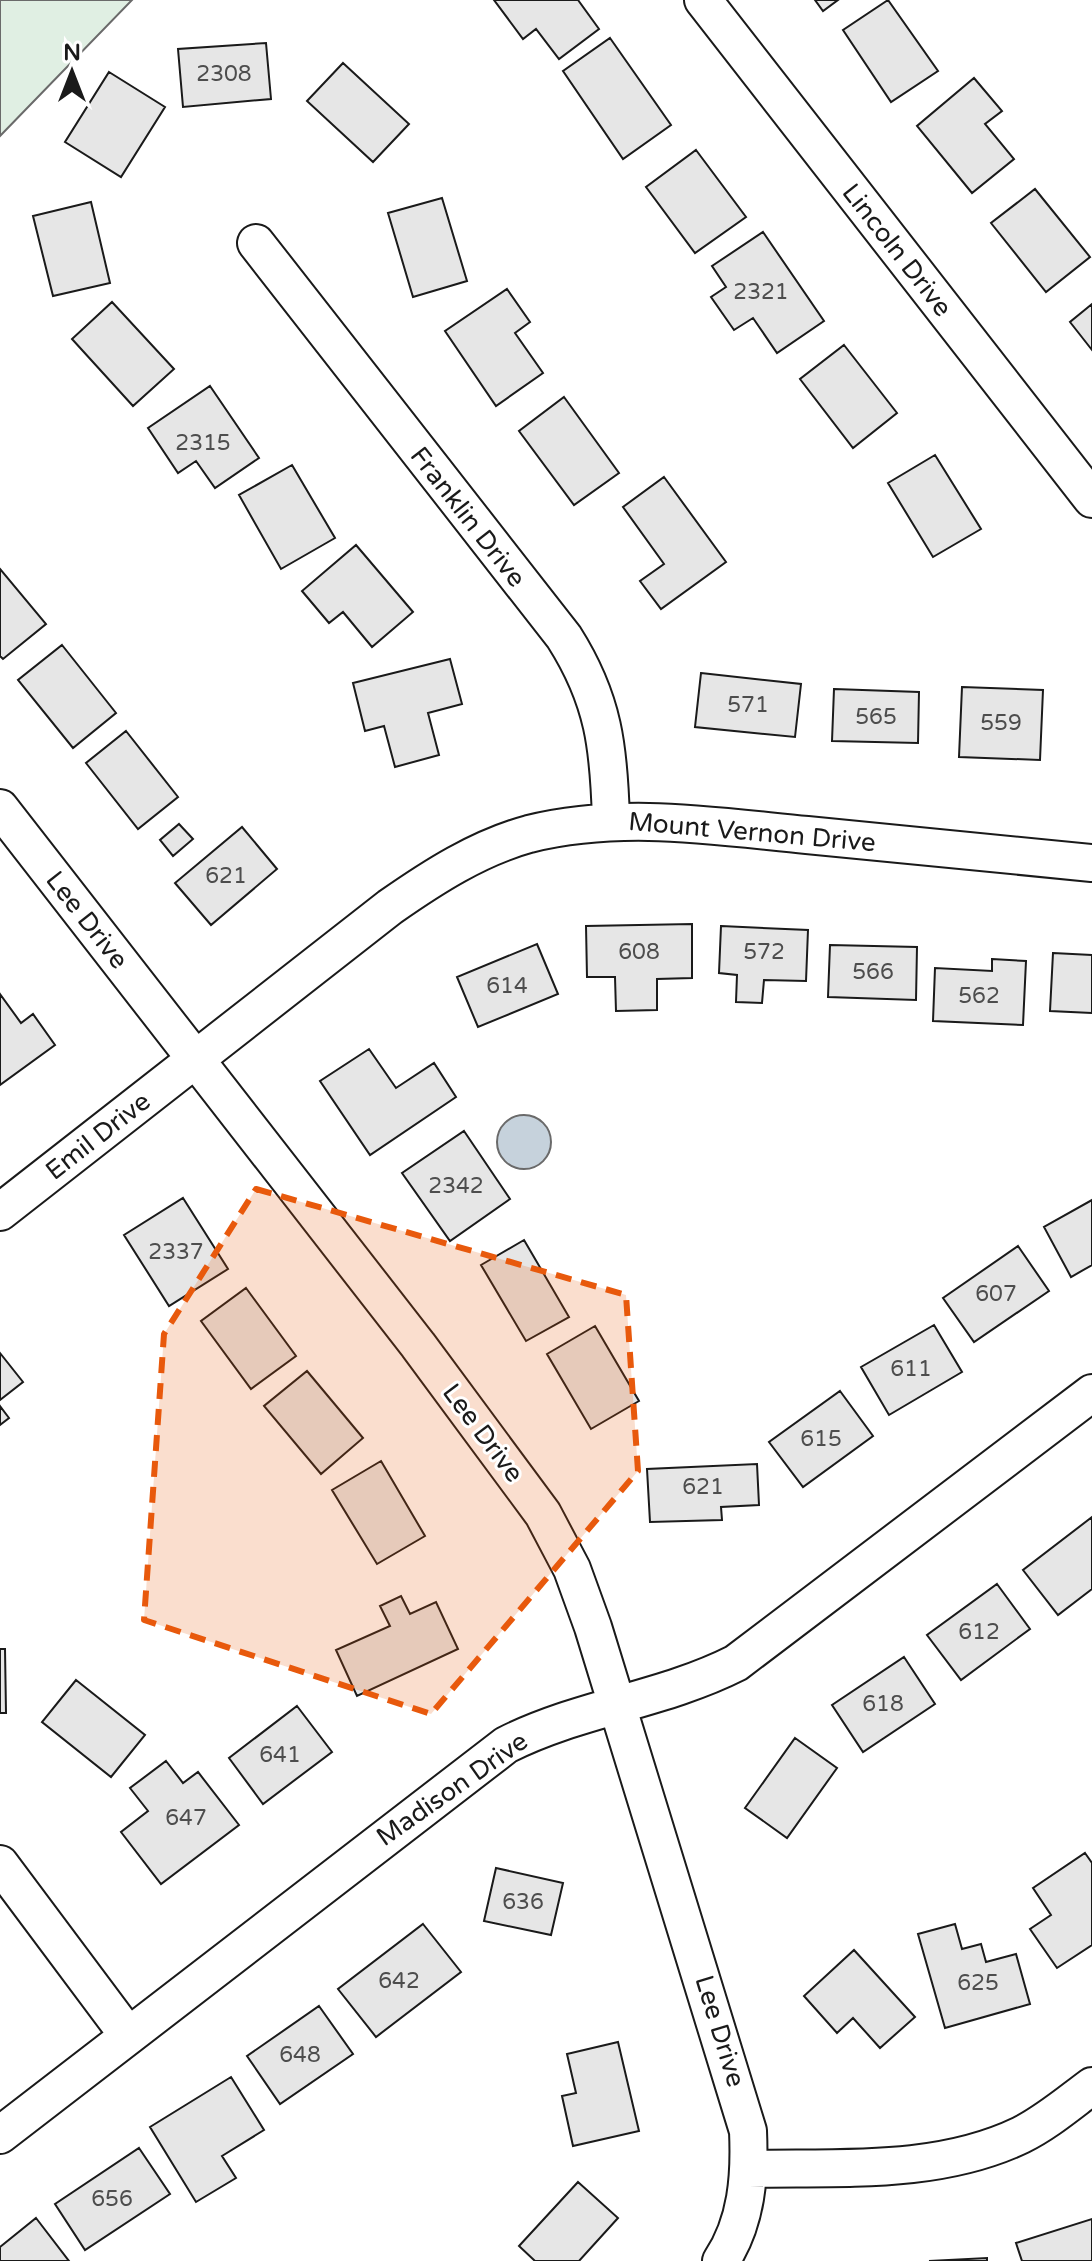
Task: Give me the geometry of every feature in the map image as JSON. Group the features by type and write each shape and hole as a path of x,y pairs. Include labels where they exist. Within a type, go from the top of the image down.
{"street":[{"name":"Lincoln Drive","path":"703,0 1092,499"},
{"name":"Franklin Drive","path":"256,243 564,637 582,665 606,731 611,821"},
{"name":"Lee Drive","path":"0,808 418,1345 543,1514 583,1598 740,2095 748,2131 749,2169 743,2212 721,2261"},
{"name":"Mount Vernon Drive","path":"195,1059 432,878 478,853 526,835 611,821 695,824 1092,863"},
{"name":"Emil Drive","path":"0,1212 195,1059"},
{"name":"Madison Drive","path":"0,2135 127,2034 506,1745 540,1728 706,1678 736,1663 1092,1393"},
{"path":"0,1864 127,2034"},
{"path":"749,2169 900,2165 964,2156 1023,2134 1092,2086"}],"highlighted area":[{"path":"256,1189 626,1295 638,1471 431,1714 144,1620 164,1334"}],"green space":[{"path":"0,0 132,0 0,136"}],"shaded area":[{"path":"524,1115 535,1117 543,1123 549,1131 549,1153 543,1161 535,1167 524,1169 513,1167 505,1161 499,1153 497,1142 499,1131 505,1123 513,1117"}],"building":[{"path":"494,0 578,0 599,29 559,59 536,29 523,39"},
{"path":"815,0 838,0 823,11"},
{"path":"888,0 938,71 891,102 843,30"},
{"path":"610,38 671,125 623,159 563,71"},
{"path":"266,43 271,99 183,107 178,49"},
{"path":"343,63 409,124 373,162 307,101"},
{"path":"109,72 165,107 121,177 65,142"},
{"path":"974,78 1002,111 985,124 1014,159 972,193 917,126"},
{"path":"696,150 746,217 695,253 646,187"},
{"path":"1035,189 1090,257 1046,292 991,223"},
{"path":"442,198 467,281 413,297 388,213"},
{"path":"91,202 110,283 53,296 33,216"},
{"path":"763,232 824,321 777,353 753,318 734,330 711,297 726,287 712,266"},
{"path":"507,289 530,322 515,333 543,373 496,406 445,331"},
{"path":"112,302 174,369 133,406 72,339"},
{"path":"1092,304 1092,350 1070,322"},
{"path":"844,345 897,413 853,448 800,379"},
{"path":"210,386 259,458 215,488 196,461 178,473 148,428"},
{"path":"564,397 619,473 574,505 519,431"},
{"path":"935,455 981,529 933,557 888,483"},
{"path":"292,465 335,538 281,569 239,495"},
{"path":"664,477 726,562 661,609 640,581 664,564 623,507"},
{"path":"356,545 413,612 372,647 343,612 329,623 302,591"},
{"path":"0,569 46,624 3,659 0,656"},
{"path":"62,645 116,713 73,748 18,680"},
{"path":"450,659 462,704 428,713 439,755 395,767 384,726 365,731 353,683"},
{"path":"701,673 801,684 795,737 695,727"},
{"path":"962,687 1043,690 1040,760 959,757"},
{"path":"834,689 919,692 918,743 832,741"},
{"path":"126,731 178,797 138,829 86,763"},
{"path":"179,824 193,839 173,856 160,840"},
{"path":"242,827 277,869 211,925 175,883"},
{"path":"692,924 692,978 657,979 657,1010 616,1011 615,977 587,977 586,926"},
{"path":"721,926 808,930 806,981 764,980 762,1003 736,1002 737,975 719,973"},
{"path":"537,944 558,994 478,1027 457,977"},
{"path":"830,945 917,947 916,1000 828,997"},
{"path":"1053,953 1092,955 1092,1013 1050,1011"},
{"path":"992,959 1026,961 1023,1025 933,1021 935,968 992,971"},
{"path":"0,994 21,1023 33,1014 55,1045 0,1085"},
{"path":"369,1049 396,1088 434,1063 456,1097 370,1155 320,1081"},
{"path":"464,1131 510,1199 450,1241 402,1173"},
{"path":"183,1198 228,1269 169,1306 124,1235"},
{"path":"1092,1200 1092,1265 1071,1277 1044,1227"},
{"path":"524,1240 569,1317 526,1341 481,1265"},
{"path":"1018,1246 1049,1291 974,1342 943,1298"},
{"path":"246,1288 296,1356 251,1389 201,1321"},
{"path":"934,1325 962,1372 889,1415 861,1367"},
{"path":"595,1326 639,1401 591,1429 547,1354"},
{"path":"0,1353 23,1382 0,1400"},
{"path":"307,1371 363,1438 321,1474 264,1406"},
{"path":"840,1391 873,1436 803,1487 769,1442"},
{"path":"0,1406 9,1418 0,1425"},
{"path":"381,1461 425,1536 377,1564 332,1490"},
{"path":"757,1464 759,1505 721,1507 722,1520 650,1522 647,1469"},
{"path":"1092,1517 1092,1589 1058,1615 1023,1570"},
{"path":"997,1584 1030,1629 961,1680 927,1635"},
{"path":"401,1596 410,1614 436,1602 458,1649 357,1696 336,1650 390,1626 380,1606"},
{"path":"0,1649 5,1649 6,1713 0,1713"},
{"path":"904,1657 935,1704 863,1752 832,1705"},
{"path":"76,1680 145,1735 111,1777 42,1722"},
{"path":"297,1706 332,1752 263,1804 229,1758"},
{"path":"795,1738 837,1768 787,1838 745,1808"},
{"path":"166,1761 183,1783 198,1772 239,1825 161,1884 121,1832 148,1811 130,1788"},
{"path":"1085,1853 1092,1863 1092,1945 1057,1968 1030,1929 1051,1915 1033,1888"},
{"path":"496,1868 563,1883 551,1935 484,1921"},
{"path":"423,1924 461,1972 376,2037 338,1989"},
{"path":"955,1924 962,1949 981,1944 986,1962 1016,1954 1030,2004 945,2028 918,1934"},
{"path":"854,1950 915,2017 880,2048 853,2018 837,2033 804,1996"},
{"path":"319,2006 353,2054 280,2104 247,2056"},
{"path":"618,2042 639,2131 573,2146 562,2096 576,2093 567,2054"},
{"path":"231,2077 264,2130 222,2156 236,2178 196,2202 150,2127"},
{"path":"139,2148 170,2194 85,2250 55,2204"},
{"path":"578,2182 618,2218 579,2261 535,2261 519,2246"},
{"path":"36,2218 69,2261 0,2261 0,2247"},
{"path":"1092,2219 1092,2261 1022,2261 1016,2243"},
{"path":"987,2258 987,2261 929,2261"}]}
